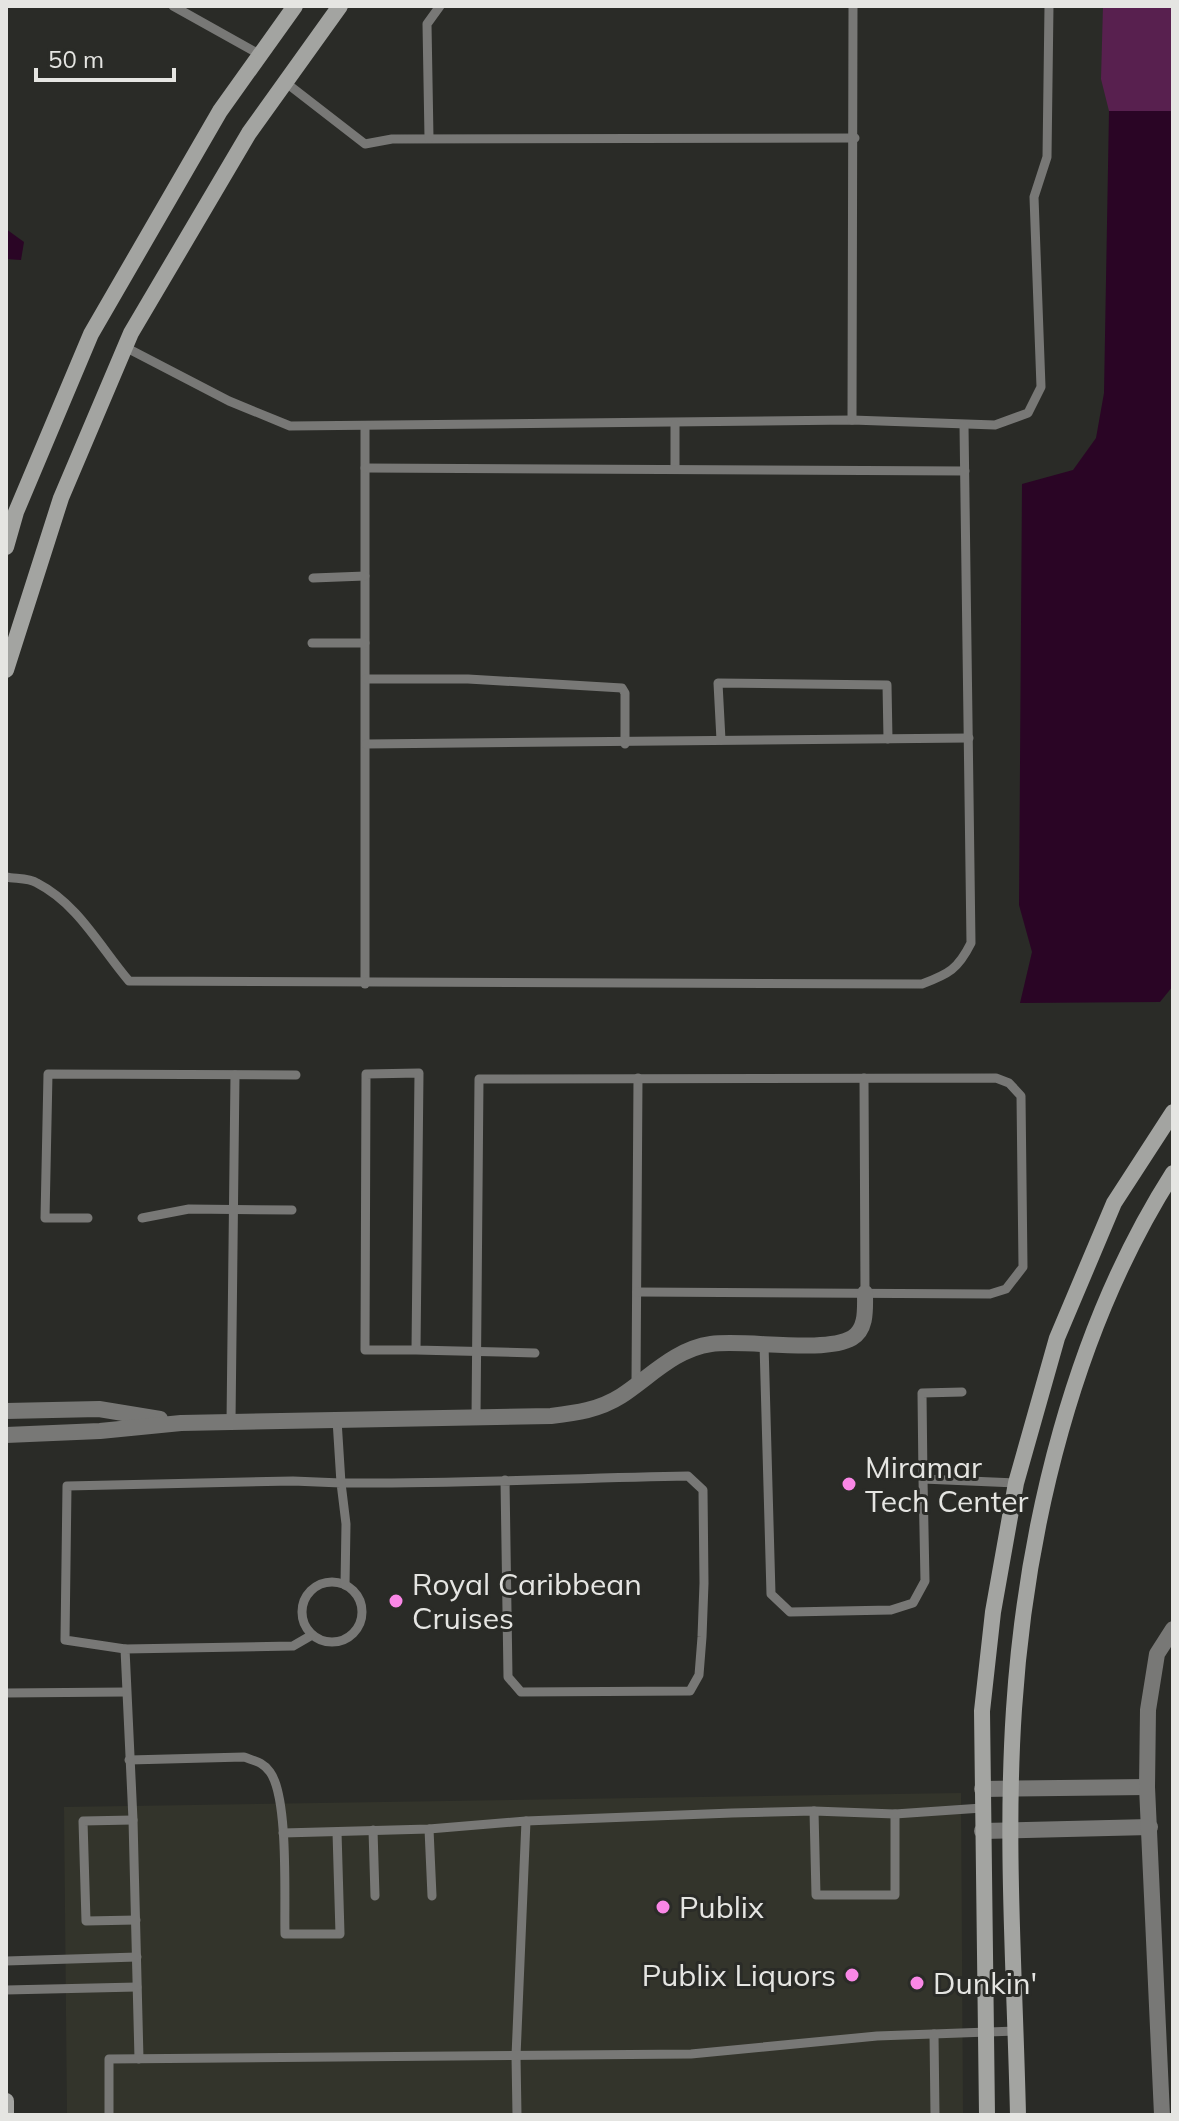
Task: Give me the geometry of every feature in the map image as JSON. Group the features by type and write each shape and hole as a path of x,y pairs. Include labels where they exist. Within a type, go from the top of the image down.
{"street":[{"path":"6,547 10,515 91,334 220,111 295,6"},
{"path":"6,670 61,498 125,347 241,146 340,6"},
{"path":"987,2115 982,1711 993,1612 1016,1483 1057,1338 1114,1203 1173,1112"},
{"path":"1018,2115 1011,1788 1014,1709 1023,1615 1046,1486 1087,1349 1147,1214 1173,1173"},
{"path":"6,1435 100,1431 181,1423 551,1416 587,1412 621,1396 680,1354 710,1344 827,1344 848,1340 859,1333 865,1316 865,1293"},
{"path":"6,1411 99,1409 181,1423"},
{"path":"1162,2115 1147,1787 1150,1696 1157,1654 1173,1629"},
{"path":"982,1789 1147,1787"},
{"path":"982,1831 1150,1827"},
{"path":"6,2101 6,2115"}],"lane":[{"path":"173,6 259,54"},
{"path":"429,138 427,24 440,6"},
{"path":"852,420 853,6"},
{"path":"125,347 229,401 290,426 852,420 995,425 1028,413 1041,387 1034,197 1047,157 1049,6"},
{"path":"285,82 365,144 392,139 429,138 855,138"},
{"path":"675,424 675,469"},
{"path":"6,877 35,881 73,908 104,953 129,981 922,984 949,974 971,943 964,425"},
{"path":"365,426 365,984"},
{"path":"365,468 965,471"},
{"path":"313,578 365,576"},
{"path":"312,643 365,643"},
{"path":"366,679 468,679 622,688 625,693 625,744"},
{"path":"721,740 718,683 887,685 888,739"},
{"path":"366,744 625,744 969,738"},
{"path":"416,1350 419,1073 366,1074 365,1350 535,1353"},
{"path":"88,1218 45,1218 48,1074 296,1075"},
{"path":"231,1422 235,1075"},
{"path":"636,1383 638,1078"},
{"path":"864,1078 865,1293"},
{"path":"476,1418 479,1079 996,1078 1009,1083 1021,1096 1023,1267 1006,1289 990,1294 637,1292"},
{"path":"142,1218 189,1209 292,1210"},
{"path":"764,1344 771,1594 790,1612 891,1610 913,1603 925,1581 922,1393 962,1392"},
{"path":"337,1420 346,1524 345,1585"},
{"path":"312,1635 293,1646 125,1649 65,1640 67,1486 688,1476 703,1490 704,1583 699,1675 690,1691 521,1692 508,1677 505,1480"},
{"path":"923,1479 1016,1483"},
{"path":"322,1583 345,1585 357,1595 361,1604 362,1613 355,1631 339,1641 329,1642 312,1635 302,1620 301,1611 307,1594 322,1583"},
{"path":"125,1649 139,2059"},
{"path":"6,1693 126,1692"},
{"path":"129,1760 244,1757 262,1762 273,1775 278,1790 283,1833 285,1934 340,1934 337,1832"},
{"path":"283,1833 429,1829 526,1821 814,1811 895,1814 982,1808"},
{"path":"814,1811 816,1895 895,1895 895,1814"},
{"path":"133,1820 83,1821 86,1921 136,1920"},
{"path":"517,2115 516,2056 526,1821"},
{"path":"429,1829 432,1896"},
{"path":"373,1830 375,1896"},
{"path":"6,1961 137,1957"},
{"path":"6,1990 137,1987"},
{"path":"109,2115 109,2059 691,2054 877,2036 1016,2031"},
{"path":"934,2034 935,2115"}],"shaded area":[{"path":"1103,6 1173,6 1173,111 1109,111 1101,79"},
{"path":"1109,111 1173,111 1173,986 1160,1002 1020,1003 1032,952 1019,905 1022,484 1073,470 1096,438 1104,393"},
{"path":"6,229 24,242 21,260 6,259"},
{"path":"961,1793 963,2115 67,2115 64,1807"}],"place":[{"name":"Miramar Tech Center","path":"849,1484"},
{"name":"Royal Caribbean Cruises","path":"396,1601"},
{"name":"Publix","path":"663,1907"},
{"name":"Publix Liquors","path":"852,1975"},
{"name":"Dunkin'","path":"917,1983"}]}
